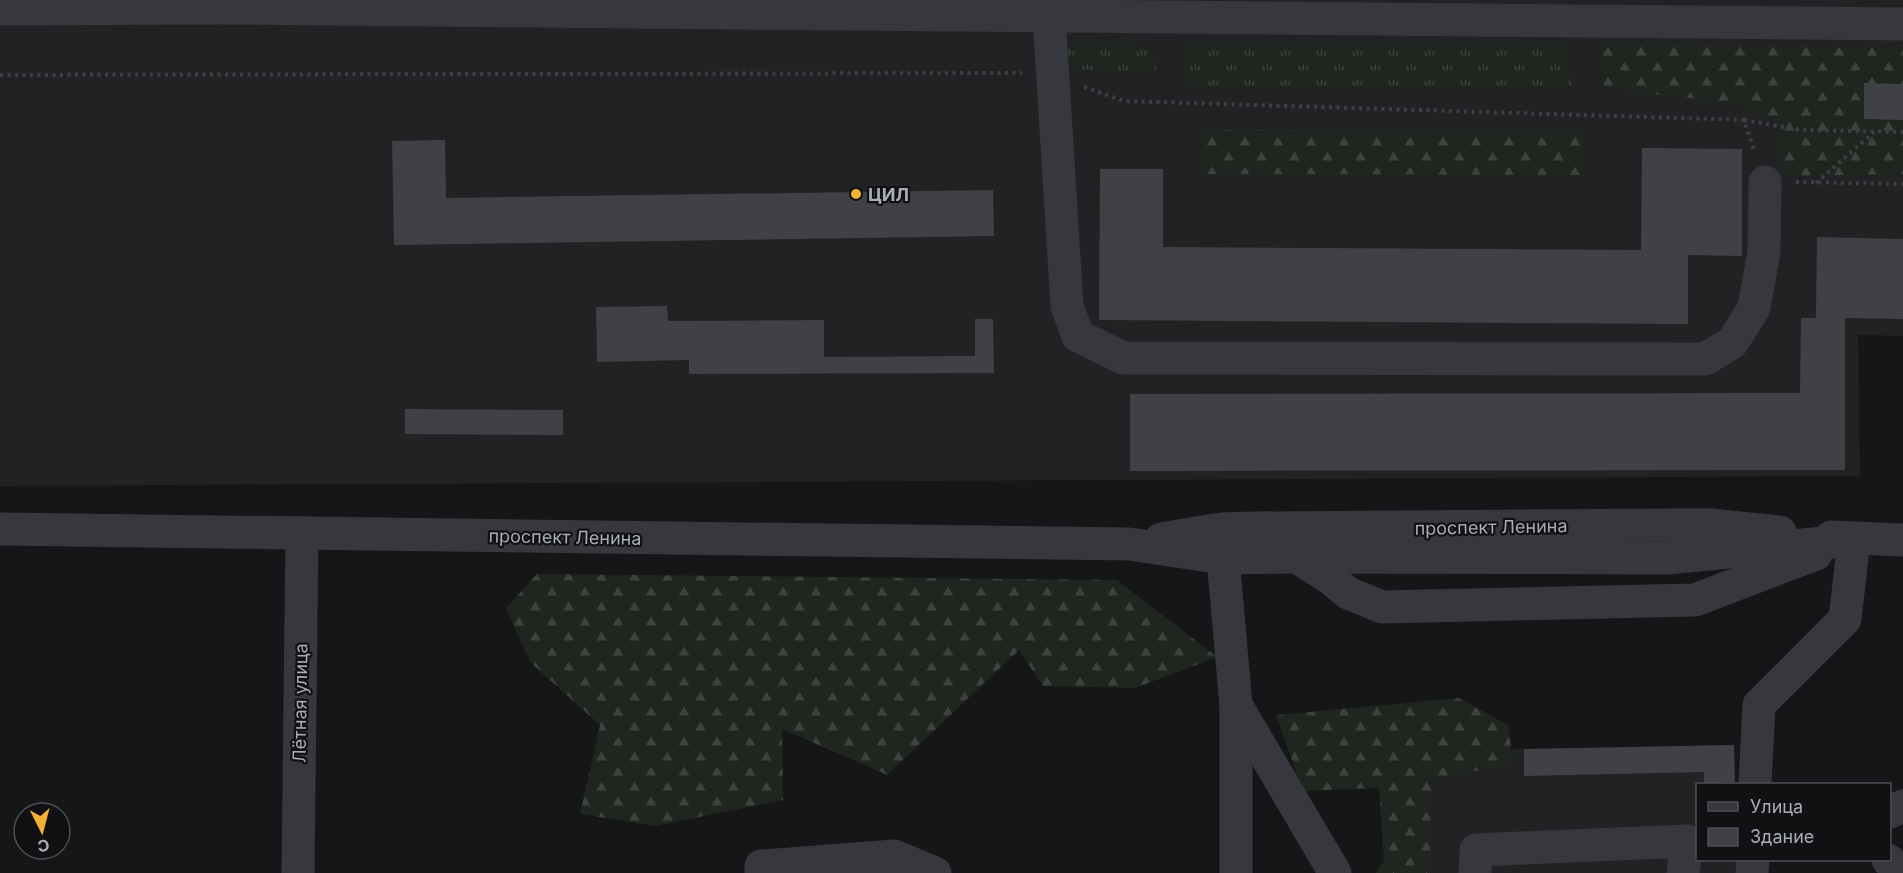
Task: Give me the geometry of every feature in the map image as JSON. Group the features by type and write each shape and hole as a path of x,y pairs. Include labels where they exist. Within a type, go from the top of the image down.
{"street":[{"path":"0,9 852,7 1049,16 1828,12 1903,24"},
{"path":"1049,16 1067,306 1078,336 1123,358 1705,359 1732,343 1754,308 1764,252 1765,182"},
{"path":"1667,558 1685,549 1688,541 1686,533 1672,525"},
{"name":"проспект Ленина","path":"1130,544 1221,529 1672,525 1711,525 1854,540"},
{"path":"1236,873 1236,705 1222,558 1227,547 1236,537 1253,528"},
{"path":"1357,528 1340,535 1330,545 1319,564 1348,593 1382,607 1695,600 1854,540 1845,618 1759,705 1755,783"},
{"name":"проспект Ленина","path":"0,529 1130,544 1222,558 1319,564 1667,558 1854,540 1903,540"},
{"name":"Лётная улица","path":"298,873 302,533"},
{"path":"1236,705 1335,873"},
{"path":"1475,873 1476,850 1687,841 1683,873"},
{"path":"761,873 761,866 894,856 935,873"},
{"path":"1889,861 1902,873"}],"path":[{"path":"0,75 1027,73 1052,75 1124,101 1744,120 1801,130 1903,132"},
{"path":"1744,120 1765,182 1903,184"},
{"path":"1816,183 1874,131"}],"shaded area":[{"path":"0,0 1903,0 1903,336 1858,335 1860,476 0,486"},
{"path":"1734,745 1735,783 1696,783 1696,861 1741,861 1742,873 1421,873 1417,751"}],"green space":[{"path":"1071,42 1127,42 1144,46 1156,59 1156,72 1060,69"},
{"path":"1186,42 1566,42 1573,90 1185,86"},
{"path":"1601,43 1903,48 1903,174 1788,176 1780,165 1777,116 1746,115 1746,104 1604,89"},
{"path":"1202,130 1585,132 1586,175 1202,174"},
{"path":"537,574 1117,580 1217,657 1135,688 1043,686 1019,650 887,775 782,729 783,800 655,826 580,814 600,725 530,662 506,608"},
{"path":"1459,698 1508,725 1513,765 1431,778 1430,873 1376,873 1384,861 1379,788 1303,791 1276,715"}],"building":[{"path":"1864,83 1903,84 1903,120 1864,119"},
{"name":"ЦИЛ","path":"445,140 446,198 993,190 994,236 394,245 392,141"},
{"path":"1642,148 1742,149 1742,256 1688,255 1688,324 1099,320 1100,169 1163,169 1163,247 1641,250"},
{"path":"1817,237 1903,239 1903,319 1845,318 1845,470 1130,471 1130,394 1800,393 1801,318 1816,318"},
{"path":"667,306 668,321 824,320 824,357 975,356 975,319 993,319 994,373 689,374 689,360 597,362 596,307"},
{"path":"405,409 563,410 563,435 405,434"},
{"path":"1734,745 1735,782 1704,783 1704,772 1524,776 1524,749"}],"place":[{"name":"ЦИЛ","path":"856,194"}]}
